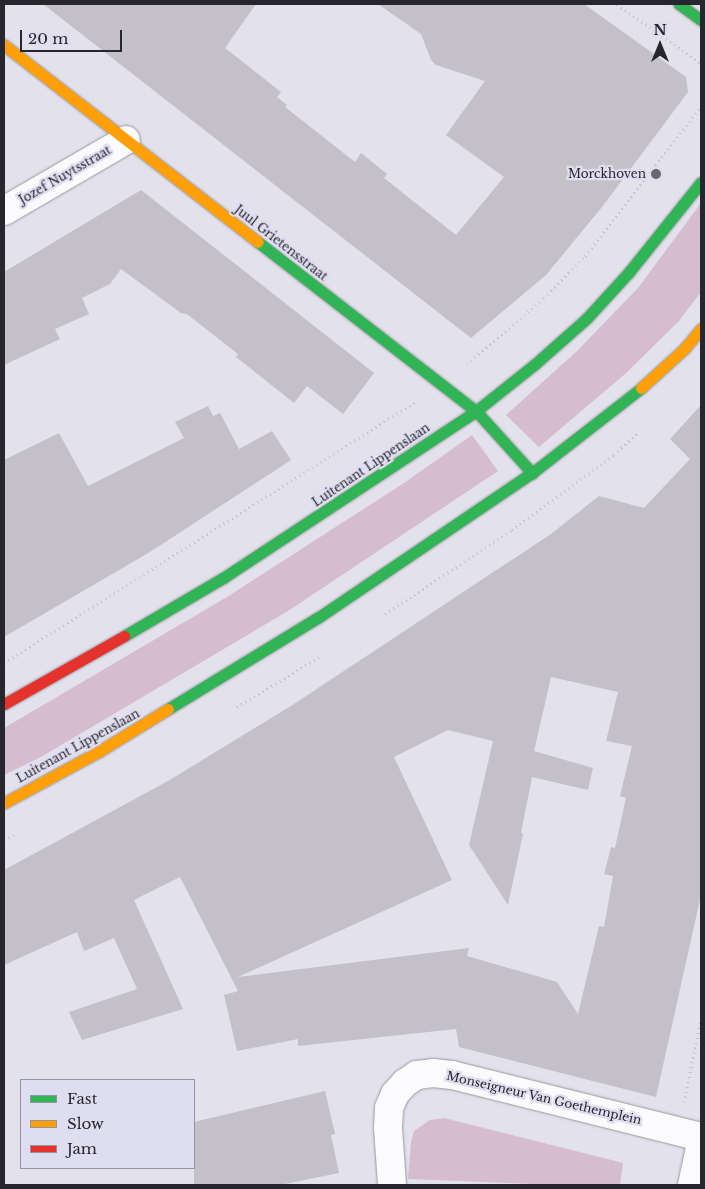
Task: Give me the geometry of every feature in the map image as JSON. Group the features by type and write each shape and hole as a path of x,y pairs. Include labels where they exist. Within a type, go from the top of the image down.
{"main road":[{"path":"679,4 701,20"},
{"name":"Juul Grietensstraat","path":"4,45 476,411 532,473"},
{"name":"Luitenant Lippenslaan","path":"4,704 224,578 384,474 476,411 535,364 587,318 629,272 701,182"},
{"name":"Luitenant Lippenslaan","path":"4,803 98,752 319,618 532,473 643,386 684,349 701,329"}],"street":[{"name":"Jozef Nuytsstraat","path":"4,210 126,140"},
{"name":"Monseigneur Van Goethemplein","path":"392,1185 388,1128 389,1108 400,1088 417,1075 433,1073 452,1075 701,1137"},
{"path":"692,1185 701,1143"}],"path":[{"path":"617,4 701,64"},
{"path":"4,663 396,416 442,384 488,348 544,298 585,256 701,107"}],"shaded area":[{"path":"701,203 701,292 678,322 625,374 539,447 506,415 577,351 638,288"},
{"path":"472,435 498,471 288,611 41,757 4,775 4,728 227,597 404,483"},
{"path":"444,1118 623,1163 620,1185 561,1185 408,1179 411,1142 414,1131 430,1120"}],"building":[{"path":"43,4 256,4 225,48 281,92 277,97 287,105 285,107 355,162 361,153 387,174 384,178 456,235 504,177 446,135 485,81 436,65 431,60 421,34 378,4 584,4 686,77 688,92 602,207 546,275 471,338"},
{"path":"141,190 374,373 343,414 307,386 294,403 236,357 238,354 187,314 181,313 121,269 110,284 82,298 89,314 55,329 60,339 4,365 4,272"},
{"path":"701,405 701,895 656,1097 459,1047 456,1029 298,1046 298,1039 237,1051 224,995 238,991 180,877 134,900 183,1009 82,1040 69,1012 137,989 114,938 84,951 77,932 4,965 4,870 168,781 291,706 551,534 599,496 644,508 690,459 670,439","holes":["551,677 618,692 606,741 632,746 620,796 626,798 615,848 611,847 604,874 613,876 604,927 599,926 578,1014 557,982 467,956 469,948 238,977 452,880 394,757 448,730 493,741 469,845 508,905 523,834 521,833 532,777 588,790 593,768 534,751"]},
{"path":"208,406 213,416 220,413 239,449 272,431 291,460 150,552 4,637 4,460 59,433 88,486 184,438 175,422"},
{"path":"325,1091 335,1134 331,1135 339,1173 280,1185 194,1185 195,1122"}],"traffic: fast":[{"path":"679,4 701,20"},
{"path":"124,636 223,578 476,411 535,364 587,318 629,272 701,182"},
{"path":"258,242 476,411 532,473"},
{"path":"168,709 319,617 532,473 641,388"}],"traffic: slow":[{"path":"4,45 258,242"},
{"path":"641,388 684,349 701,329"},
{"path":"4,803 98,752 168,709"}],"traffic: jam":[{"path":"4,704 124,636"}],"place":[{"name":"Morckhoven","path":"656,174"}]}
